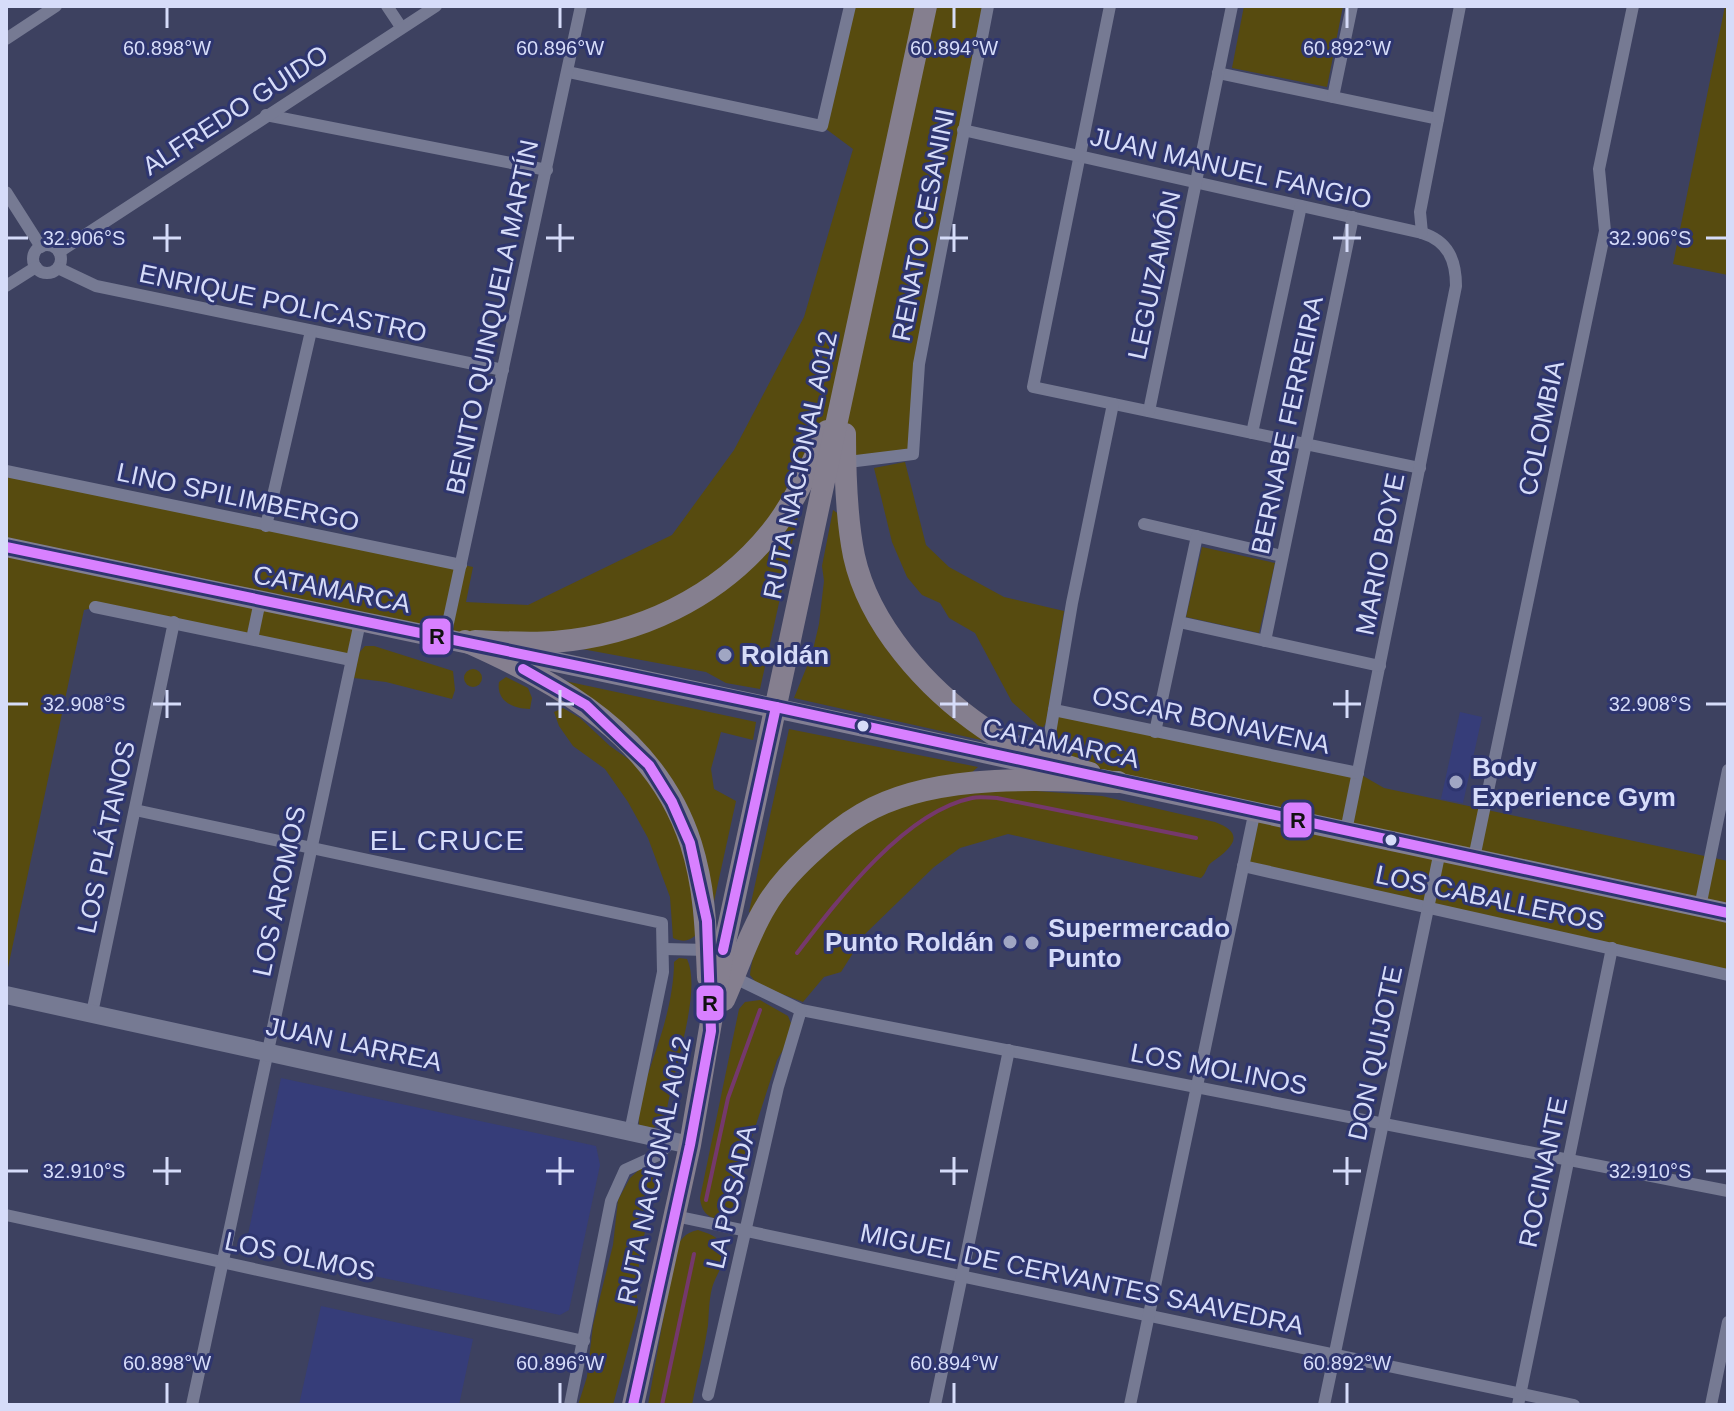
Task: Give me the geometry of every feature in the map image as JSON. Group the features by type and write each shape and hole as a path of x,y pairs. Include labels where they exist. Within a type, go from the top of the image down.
{"highway":[{"name":"RUTA NACIONAL A012","path":"844,393 926,6"},
{"path":"455,639 553,642 600,636 642,624 677,609 716,585 750,555 828,465 844,393"},
{"path":"844,393 828,465 866,592 881,619 911,661 946,698 986,730 1045,763 1118,782"},
{"name":"RUTA NACIONAL A012","path":"633,1405 675,1216 681,1143 711,1031 718,968 828,465"},
{"path":"455,639 511,661 586,705 619,733 649,765 672,802 690,843 718,968"},
{"path":"718,968 793,870 863,813 910,795 963,784 1022,779 1118,782"}],"main road":[{"name":"CATAMARCA","path":"6,547 1045,763"},
{"name":"CATAMARCA","path":"1118,782 1728,913"}],"street":[{"path":"6,39 56,6"},
{"path":"387,6 401,27"},
{"name":"ALFREDO GUIDO","path":"59,252 436,6"},
{"name":"BENITO QUINQUELA MARTÍN","path":"455,639 461,565 581,6"},
{"path":"568,72 822,126 850,6"},
{"path":"972,6 988,7"},
{"path":"1110,6 1033,387 1420,468"},
{"name":"LEGUIZAMÓN","path":"1149,411 1232,6"},
{"path":"1333,97 1352,6"},
{"path":"1422,233 1420,212 1460,6"},
{"name":"COLOMBIA","path":"1474,858 1605,231 1599,169 1633,6"},
{"name":"RENATO CESANINI","path":"828,465 913,454 919,364 988,7"},
{"path":"1218,73 1438,119"},
{"path":"266,115 547,170"},
{"name":"JUAN MANUEL FANGIO","path":"963,130 1422,233 1445,245 1452,258 1456,286"},
{"path":"6,192 41,247"},
{"path":"1252,433 1301,206"},
{"name":"BERNABE FERREIRA","path":"1265,641 1353,217"},
{"path":"53,246 59,252 61,260 58,268 46,273 36,267 33,258 41,247 53,246"},
{"path":"6,286 36,267"},
{"name":"ENRIQUE POLICASTRO","path":"58,268 96,286 503,370"},
{"name":"MARIO BOYE","path":"1346,831 1456,286"},
{"path":"266,526 311,331"},
{"path":"1045,763 1072,603 1113,404"},
{"name":"LINO SPILIMBERGO","path":"6,471 461,565"},
{"path":"1144,524 1282,556"},
{"path":"1155,732 1197,536"},
{"path":"252,639 260,601"},
{"path":"95,607 351,660"},
{"name":"LOS PLÁTANOS","path":"92,1013 174,622"},
{"name":"LOS AROMOS","path":"192,1405 360,622"},
{"path":"1179,622 1380,666"},
{"name":"OSCAR BONAVENA","path":"1054,710 1358,773"},
{"path":"1700,907 1728,770"},
{"path":"135,810 662,923 663,972 630,1132"},
{"path":"1130,1405 1255,810"},
{"name":"DON QUIJOTE","path":"1324,1405 1440,851"},
{"name":"LOS CABALLEROS","path":"1243,866 1728,975"},
{"name":"ROCINANTE","path":"1519,1399 1612,948"},
{"path":"664,949 718,968"},
{"name":"LOS MOLINOS","path":"718,968 801,1010 1728,1191"},
{"name":"JUAN LARREA","path":"6,995 681,1143"},
{"name":"LA POSADA","path":"708,1395 778,1087 801,1010"},
{"path":"935,1405 1009,1050"},
{"path":"570,1405 611,1201 625,1170 681,1143"},
{"name":"LOS OLMOS","path":"6,1215 584,1341"},
{"name":"MIGUEL DE CERVANTES SAAVEDRA","path":"675,1216 1334,1354 1519,1399 1574,1405"},
{"path":"1711,1405 1728,1322"}],"shaded area":[{"path":"850,6 988,6 919,364 913,454 845,463 791,503 677,609 553,642 360,622 351,660 95,607 84,610 6,977 6,471 473,567 466,602 528,605 672,535 734,450 804,317 853,149 822,126"},
{"path":"1244,6 1343,6 1327,87 1232,68"},
{"path":"1725,6 1728,6 1728,275 1673,264"},
{"path":"905,462 926,545 949,567 1004,597 1064,611 1046,723 1042,729 1012,702 975,633 949,618 940,603 922,595 907,577 892,542 874,468"},
{"path":"796,506 799,512 760,689 726,683 706,672 582,649 667,621"},
{"path":"833,510 840,515 864,606 987,737 981,740 794,698 812,654 819,624 824,581 822,566"},
{"path":"1202,547 1275,563 1259,633 1186,617"},
{"path":"365,646 374,646 453,671 455,690 452,699 386,682 354,678 359,653"},
{"path":"469,669 477,669 482,678 480,685 469,687 464,682 464,674"},
{"path":"506,677 528,688 532,698 530,709 512,705 503,699 499,682"},
{"path":"565,681 756,722 753,740 721,732 711,769 714,789 736,801 713,906 696,840"},
{"path":"563,708 580,718 631,761 653,787 686,849 696,935 690,939 683,941 673,938 670,897 648,838 605,769 573,746 559,726 554,712"},
{"path":"1054,710 1358,773 1384,788 1728,861 1728,975 1243,866 1255,811 1046,760"},
{"path":"1460,712 1482,717 1463,803 1441,799"},
{"path":"789,729 978,767 970,774 871,804 754,914 749,912"},
{"path":"1024,790 1102,796 1215,822 1231,831 1233,841 1201,878 1008,834 960,848 934,867 865,934 841,972 824,977 803,1002 758,985 750,975 759,940 779,905 803,873 840,839 878,816 933,796"},
{"path":"679,958 687,959 691,974 689,1013 666,1116 662,1123 653,1128 639,1125 639,1108 668,1011 674,962"},
{"path":"760,1000 788,1016 792,1026 789,1040 777,1060 740,1174 732,1214 725,1221 708,1215 700,1198 739,1009 745,1002"},
{"path":"281,1078 596,1146 600,1165 569,1310 560,1315 245,1249"},
{"path":"641,1168 656,1168 656,1177 640,1256 636,1288 638,1311 613,1405 578,1405 587,1377 593,1325 613,1245 618,1200 630,1178"},
{"path":"698,1230 719,1240 724,1258 711,1293 692,1405 648,1405 675,1252 683,1238"},
{"path":"321,1306 473,1339 459,1405 299,1405"}],"waterway":[{"path":"797,953 852,885 897,839 947,807 972,798 997,798 1196,838"},
{"path":"706,1200 728,1098 760,1010"},
{"path":"662,1405 694,1254"}],"transit line":[{"name":"R","path":"6,547 776,707 1728,913"},
{"name":"R","path":"523,669 586,705 649,765 672,802 690,843 707,921 711,1031 690,1145 633,1405"},
{"name":"R","path":"723,950 776,707"}],"place":[{"name":"Roldán","path":"725,655"},
{"name":"Body Experience Gym","path":"1456,782"},
{"name":"Punto Roldán","path":"1010,942"},
{"name":"Supermercado Punto","path":"1032,943"}],"district":[{"name":"EL CRUCE","path":"448,840"}]}
